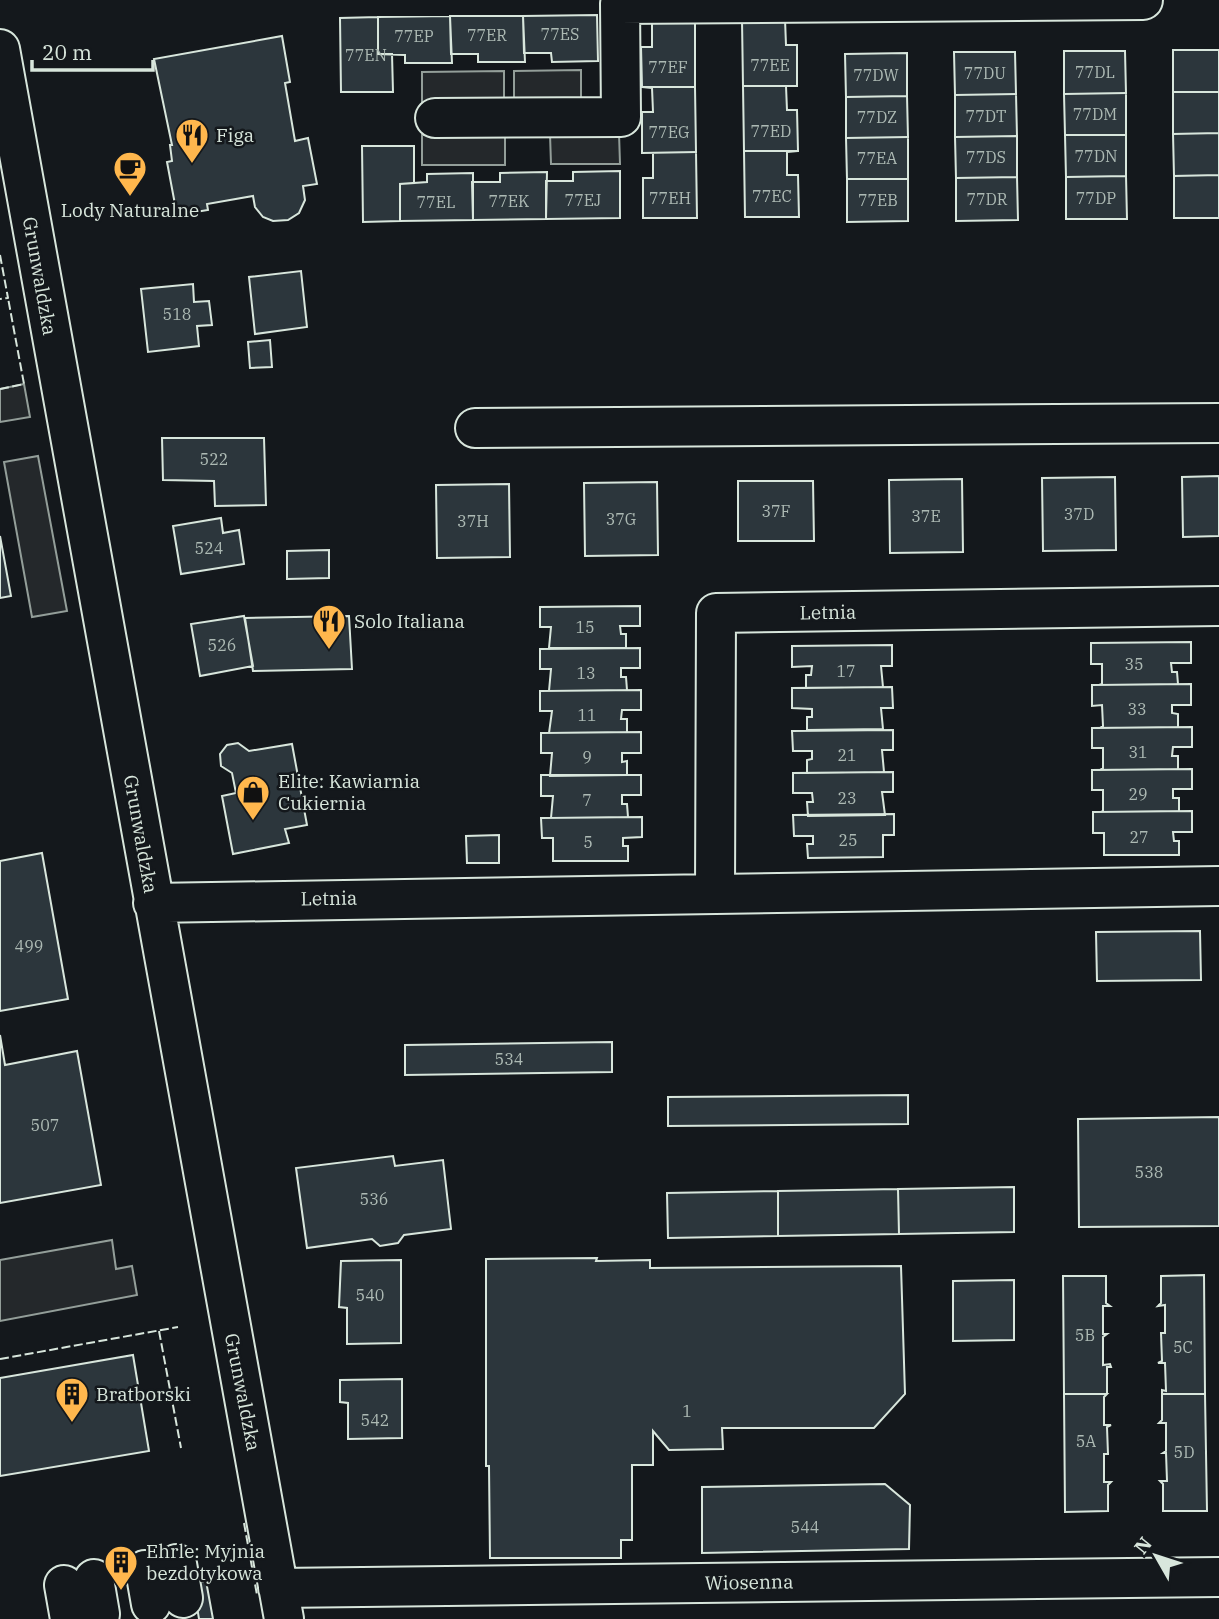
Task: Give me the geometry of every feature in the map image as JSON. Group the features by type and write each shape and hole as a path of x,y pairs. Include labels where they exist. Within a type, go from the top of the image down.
{"street":[{"path":"435,118 621,117 620,4 1143,0"},
{"name":"Grunwaldzka","path":"0,49 281,1603"},
{"path":"475,428 1219,424"},
{"name":"Letnia","path":"715,893 716,613 1219,606"},
{"name":"Letnia","path":"153,903 1219,886"},
{"name":"Wiosenna","path":"281,1603 1219,1577"}],"shaded area":[{"path":"581,70 581,100 514,101 514,71"},
{"path":"504,71 504,101 422,102 422,72"},
{"path":"619,133 620,164 551,164 550,134"},
{"path":"422,135 505,135 505,165 422,165"},
{"path":"24,384 30,417 0,422 0,389"},
{"path":"38,456 67,611 32,617 4,462"},
{"path":"112,1240 116,1269 132,1266 137,1295 0,1321 0,1260"}],"building":[{"path":"597,15 598,61 552,62 551,53 524,53 523,16"},
{"path":"450,16 523,16 525,62 478,62 478,54 451,54"},
{"path":"450,16 452,63 405,63 405,55 378,54 378,17"},
{"path":"378,17 378,54 392,54 393,92 341,92 340,18"},
{"path":"785,19 786,45 797,45 797,86 743,86 742,20"},
{"path":"652,21 695,21 695,87 642,87 641,47 652,47"},
{"path":"282,36 290,82 285,83 295,141 308,138 317,184 303,186 305,200 299,213 288,220 273,221 263,217 255,207 253,196 207,204 208,210 177,215 167,162 172,161 172,145 154,59"},
{"path":"1173,50 1219,50 1219,92 1173,92"},
{"path":"1064,51 1125,51 1126,93 1064,94"},
{"path":"954,52 1015,52 1016,94 955,95"},
{"path":"907,53 907,96 846,97 845,54"},
{"path":"743,86 786,86 787,110 797,110 798,151 744,151"},
{"path":"642,87 695,87 696,152 642,153 642,112 653,112 652,88"},
{"path":"1173,92 1219,92 1219,133 1173,134"},
{"path":"1126,93 1126,135 1065,135 1064,94"},
{"path":"1016,94 1017,136 955,137 955,95"},
{"path":"907,96 908,137 846,138 846,97"},
{"path":"1219,133 1219,175 1174,176 1173,134"},
{"path":"1065,135 1126,135 1126,176 1066,177"},
{"path":"1017,136 1017,177 956,178 955,137"},
{"path":"908,137 908,179 847,179 846,138"},
{"path":"362,146 414,146 414,183 400,184 400,221 363,222"},
{"path":"744,151 798,151 787,152 787,175 798,175 799,217 745,217"},
{"path":"696,152 697,218 643,218 643,178 653,178 653,153 642,153"},
{"path":"620,171 620,218 546,219 546,181 573,181 573,172"},
{"path":"547,172 546,219 473,220 472,182 500,182 500,173"},
{"path":"473,173 473,220 400,221 400,184 427,182 427,174"},
{"path":"1219,175 1219,218 1174,218 1174,176"},
{"path":"1126,176 1127,219 1066,219 1066,177"},
{"path":"1017,177 1018,220 956,221 956,178"},
{"path":"847,179 908,179 908,221 847,222"},
{"path":"301,271 307,327 255,334 249,277"},
{"path":"193,284 194,302 209,301 212,325 197,326 199,346 148,352 141,289"},
{"path":"270,340 272,367 250,368 248,342"},
{"path":"162,438 264,438 266,505 215,506 214,481 163,480"},
{"path":"1219,476 1219,536 1183,537 1182,477"},
{"path":"1115,477 1116,550 1043,551 1042,478"},
{"path":"962,479 963,552 890,553 889,480"},
{"path":"738,481 813,481 814,541 738,541"},
{"path":"657,482 658,555 585,556 584,483"},
{"path":"509,484 510,557 437,558 436,485"},
{"path":"221,518 223,533 239,530 244,564 181,574 173,526"},
{"path":"0,536 11,596 0,598"},
{"path":"329,550 329,578 287,579 287,551"},
{"path":"640,606 640,626 620,626 621,634 626,634 626,648 549,648 551,627 540,627 540,607"},
{"path":"244,616 253,666 200,676 191,624"},
{"path":"349,616 352,669 253,671 245,618"},
{"path":"1191,642 1191,663 1171,663 1172,672 1177,672 1178,684 1099,685 1102,684 1102,664 1091,664 1091,643"},
{"path":"892,645 892,666 881,666 883,687 806,688 806,675 811,675 812,666 792,667 792,646"},
{"path":"640,648 640,668 621,668 621,677 626,677 627,690 549,691 551,669 540,669 540,649"},
{"path":"1191,684 1191,705 1172,705 1172,713 1178,714 1178,727 1100,728 1103,726 1102,705 1092,706 1092,685"},
{"path":"892,687 893,708 881,708 883,729 807,730 807,717 812,717 812,709 792,708 792,688"},
{"path":"641,690 641,710 622,710 621,719 627,719 627,732 549,733 552,711 540,711 540,691"},
{"path":"1192,727 1192,747 1173,747 1172,756 1178,756 1178,769 1100,770 1103,768 1103,748 1092,748 1092,728"},
{"path":"893,730 893,750 882,750 884,772 807,773 807,760 812,759 812,751 793,751 792,731"},
{"path":"641,732 641,753 622,753 622,762 627,761 627,775 550,776 552,753 541,753 541,733"},
{"path":"238,743 249,751 292,744 307,825 285,829 289,843 233,854 222,796 236,793 232,773 221,766 220,754 227,745"},
{"path":"1192,769 1192,789 1173,789 1173,798 1179,798 1179,811 1101,812 1103,790 1092,790 1092,770"},
{"path":"893,772 893,792 882,792 885,815 808,816 807,802 813,802 812,793 793,793 793,773"},
{"path":"541,775 641,775 641,795 622,795 622,804 627,804 628,817 551,818 553,796 541,796"},
{"path":"1192,811 1192,832 1173,832 1174,841 1179,841 1179,855 1104,855 1104,833 1093,833 1093,812"},
{"path":"894,814 894,835 883,835 883,857 808,858 807,844 813,844 813,836 794,836 793,815"},
{"path":"642,817 642,837 623,838 623,846 628,846 628,861 553,861 553,838 542,838 541,818"},
{"path":"499,835 499,863 467,863 466,836"},
{"path":"42,853 68,999 0,1011 0,861"},
{"path":"1200,931 1201,980 1097,981 1096,932"},
{"path":"0,1035 5,1065 77,1051 101,1185 0,1203"},
{"path":"612,1042 612,1072 405,1075 405,1045"},
{"path":"908,1095 908,1124 668,1126 668,1097"},
{"path":"1219,1117 1219,1226 1079,1227 1078,1119"},
{"path":"393,1156 395,1166 443,1160 451,1229 404,1235 398,1243 380,1246 372,1239 307,1248 296,1168"},
{"path":"1014,1187 1014,1232 899,1234 898,1189"},
{"path":"898,1189 899,1234 778,1236 778,1191"},
{"path":"778,1191 778,1236 668,1238 667,1193"},
{"path":"597,1258 596,1261 650,1260 650,1268 901,1266 905,1394 874,1428 722,1428 723,1449 669,1450 653,1431 653,1465 632,1465 632,1540 621,1540 621,1558 490,1558 489,1466 486,1466 486,1259"},
{"path":"401,1260 401,1343 347,1344 347,1308 339,1307 341,1261"},
{"path":"1204,1275 1205,1394 1162,1394 1162,1390 1166,1391 1165,1363 1158,1363 1162,1361 1161,1333 1165,1333 1165,1305 1158,1306 1161,1303 1161,1276"},
{"path":"1063,1276 1106,1276 1106,1303 1110,1306 1103,1306 1103,1334 1107,1334 1103,1337 1103,1365 1110,1364 1111,1367 1107,1367 1107,1394 1064,1394"},
{"path":"1014,1280 1014,1340 953,1341 953,1281"},
{"name":"Bratborski","path":"133,1355 149,1451 0,1476 0,1378"},
{"path":"402,1379 402,1438 348,1439 348,1403 340,1402 340,1380"},
{"path":"1064,1394 1107,1394 1104,1397 1104,1425 1111,1425 1107,1427 1108,1454 1104,1454 1104,1482 1111,1482 1108,1485 1108,1511 1065,1512"},
{"path":"1162,1394 1205,1394 1207,1511 1163,1511 1163,1484 1160,1481 1167,1481 1166,1453 1163,1453 1166,1451 1166,1423 1159,1423 1162,1420"},
{"path":"885,1484 910,1505 909,1549 702,1553 702,1487"},
{"path":"206,1581 213,1619 199,1619 193,1583"}],"fence":[{"path":"0,255 8,298 0,299"},
{"path":"0,389 24,384 8,298"},
{"path":"0,1359 178,1327"},
{"path":"159,1331 181,1448"},
{"path":"244,1523 257,1595"}],"place":[{"name":"Figa","path":"192,165"},
{"name":"Lody Naturalne","path":"130,198"},
{"name":"Solo Italiana","path":"329,651"},
{"name":"Elite: Kawiarnia Cukiernia","path":"253,822"},
{"name":"Bratborski","path":"72,1424"},
{"name":"Ehrle: Myjnia bezdotykowa","path":"121,1592"}]}
